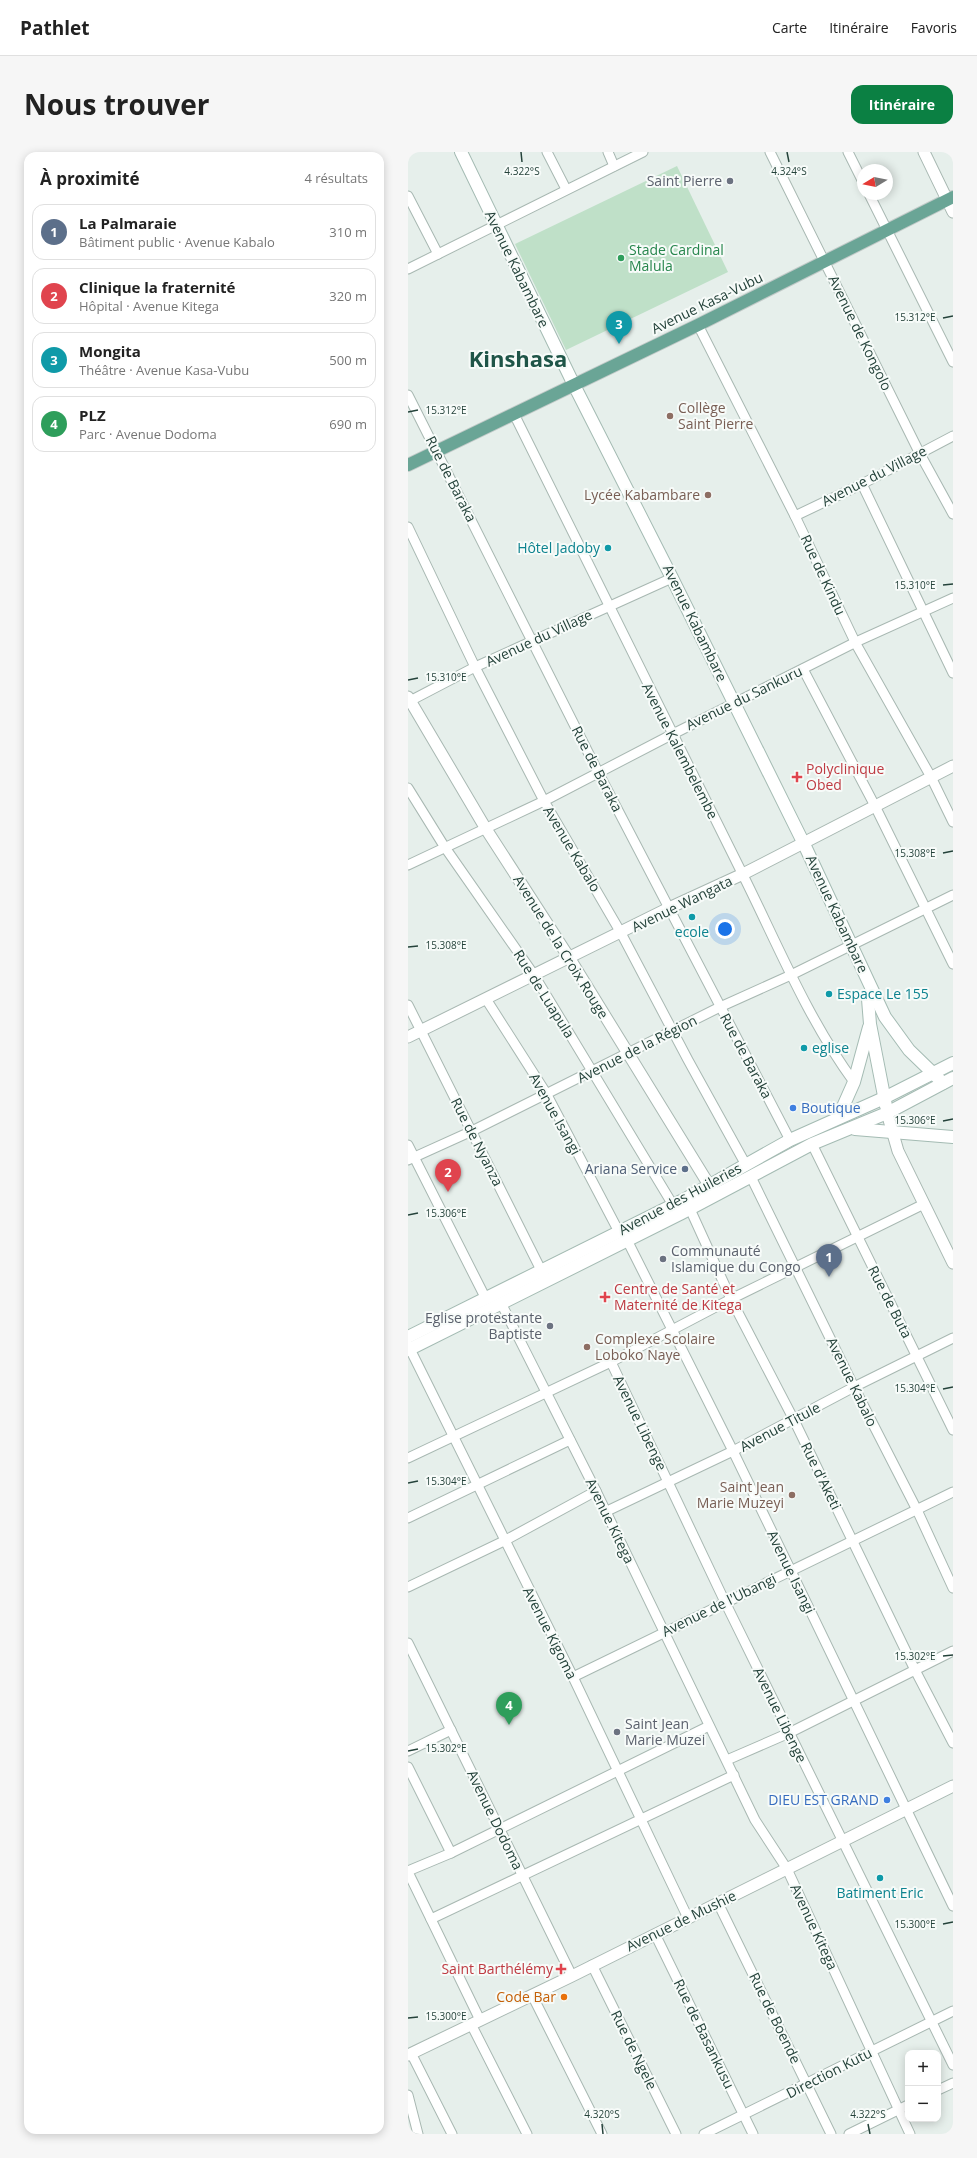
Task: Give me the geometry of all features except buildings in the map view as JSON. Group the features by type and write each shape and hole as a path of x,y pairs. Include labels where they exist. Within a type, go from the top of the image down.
{"main road":[{"name":"Avenue Kabambare","path":"461,152 574,385 804,844 886,1017 901,1041 933,1073 948,1081"},
{"name":"Avenue Kasa-Vubu","path":"408,465 698,325 950,198"},
{"path":"868,999 870,1024 887,1113"},
{"path":"838,1118 854,1082 870,1024"},
{"name":"Avenue des Huileries","path":"408,1337 486,1299 544,1276 623,1236 690,1208 746,1165 790,1140 884,1098 953,1063"},
{"name":"Avenue des Huileries","path":"623,1236 673,1205 751,1177 812,1144 887,1113 948,1081"},
{"path":"852,1128 953,1137"},
{"name":"Avenue des Huileries","path":"409,1348 501,1303 544,1276"}],"street":[{"path":"547,152 566,189"},
{"path":"608,152 614,166"},
{"path":"408,268 566,189 644,152"},
{"name":"Avenue de Kongolo","path":"770,152 920,454 953,514"},
{"path":"848,152 857,170"},
{"path":"924,152 950,198 953,212"},
{"path":"408,196 438,254"},
{"path":"872,200 953,362"},
{"name":"Rue de Kindu","path":"698,325 795,516 855,643 931,777 953,822"},
{"name":"Rue de Baraka","path":"408,395 435,451 485,545 598,772 790,1140"},
{"name":"Avenue Kalembelembe","path":"514,414 607,606 743,874 791,975 842,1066 854,1082"},
{"name":"Avenue du Village","path":"795,516 862,484 953,436"},
{"path":"862,484 953,672"},
{"name":"Avenue Kabalo","path":"408,527 474,668 544,801 621,933 674,1030 688,1060 746,1165"},
{"name":"Avenue du Village","path":"409,700 607,606 672,578"},
{"name":"Avenue du Sankuru","path":"408,865 444,846 486,829 544,801 671,734 855,643 953,598"},
{"path":"803,669 875,806 953,964"},
{"name":"Avenue de la Croix Rouge","path":"409,700 486,829 570,959 713,1190"},
{"name":"Avenue Wangata","path":"408,1036 570,959 669,908 804,844 953,766"},
{"name":"Rue de Luapula","path":"408,788 444,846 534,975 673,1205"},
{"name":"Avenue de la Région","path":"411,1159 472,1131 720,1007 791,975 953,895"},
{"path":"866,975 868,999"},
{"name":"Avenue Isangi","path":"486,999 546,1094 674,1331 953,1906"},
{"name":"Rue de Nyanza","path":"408,1005 544,1276"},
{"path":"887,1113 898,1150 953,1263"},
{"name":"Rue de Buta","path":"812,1144 953,1430"},
{"path":"408,1145 411,1159 486,1299"},
{"name":"Avenue Kabalo","path":"751,1177 796,1266 854,1387 917,1510 953,1588"},
{"path":"408,1458 674,1331 731,1299 924,1204"},
{"name":"Rue d'Aketi","path":"690,1208 731,1299 794,1420 915,1670 953,1743"},
{"name":"Avenue Kitega","path":"501,1303 596,1491 755,1820 787,1869 910,2134"},
{"name":"Avenue Titule","path":"605,1512 669,1483 733,1451 854,1387 953,1338"},
{"name":"Avenue Kigoma","path":"409,1348 454,1435 504,1541 573,1677 688,1918"},
{"name":"Avenue Libenge","path":"611,1362 725,1602 953,2065"},
{"path":"408,1518 570,1440"},
{"path":"408,1587 504,1541 596,1491"},
{"name":"Avenue de l'Ubangi","path":"573,1677 789,1570 953,1492"},
{"name":"Avenue Dodoma","path":"408,1644 572,1976"},
{"path":"727,1760 789,1733 953,1651"},
{"path":"527,2134 475,2022 431,1919 408,1871 451,1853 709,1726"},
{"path":"408,1751 451,1730"},
{"path":"408,1767 451,1853"},
{"path":"431,1919 734,1775"},
{"name":"Avenue de Mushie","path":"410,2054 572,1976 953,1786"},
{"name":"Rue de Boende","path":"718,1903 831,2134"},
{"name":"Rue de Basankusu","path":"655,1934 753,2134"},
{"name":"Rue de Ngele","path":"592,1965 676,2134"},
{"path":"532,1995 602,2134"},
{"name":"Direction Kutu","path":"704,2134 953,2011"},
{"path":"410,2054 452,2134"},
{"path":"941,2089 953,2083"},
{"path":"408,2095 418,2134"},
{"path":"848,2134 905,2107"}],"green space":[{"name":"Stade Cardinal Malula","path":"677,166 728,272 566,350 515,244"}],"place":[{"name":"Saint Pierre","path":"730,181"},
{"name":"Stade Cardinal Malula","path":"621,258"},
{"name":"Mongita","path":"619,344"},
{"name":"Collège Saint Pierre","path":"670,416"},
{"name":"Lycée Kabambare","path":"708,495"},
{"name":"Hôtel Jadoby","path":"608,548"},
{"name":"Polyclinique Obed","path":"797,777"},
{"name":"ecole","path":"692,917"},
{"name":"Espace Le 155","path":"829,994"},
{"name":"eglise","path":"804,1048"},
{"name":"Boutique","path":"793,1108"},
{"name":"Ariana Service","path":"685,1169"},
{"name":"Clinique la fraternité","path":"448,1192"},
{"name":"Communauté Islamique du Congo","path":"663,1259"},
{"name":"La Palmaraie","path":"829,1277"},
{"name":"Centre de Santé et Maternité de Kitega","path":"605,1297"},
{"name":"Eglise protestante Baptiste","path":"550,1326"},
{"name":"Complexe Scolaire Loboko Naye","path":"587,1347"},
{"name":"Saint Jean Marie Muzeyi","path":"792,1495"},
{"name":"PLZ","path":"509,1725"},
{"name":"Saint Jean Marie Muzei","path":"617,1732"},
{"name":"DIEU EST GRAND","path":"887,1800"},
{"name":"Batiment Eric","path":"880,1878"},
{"name":"Saint Barthélémy","path":"561,1969"},
{"name":"Code Bar","path":"564,1997"}],"district":[{"name":"Kinshasa","path":"518,359"}]}
